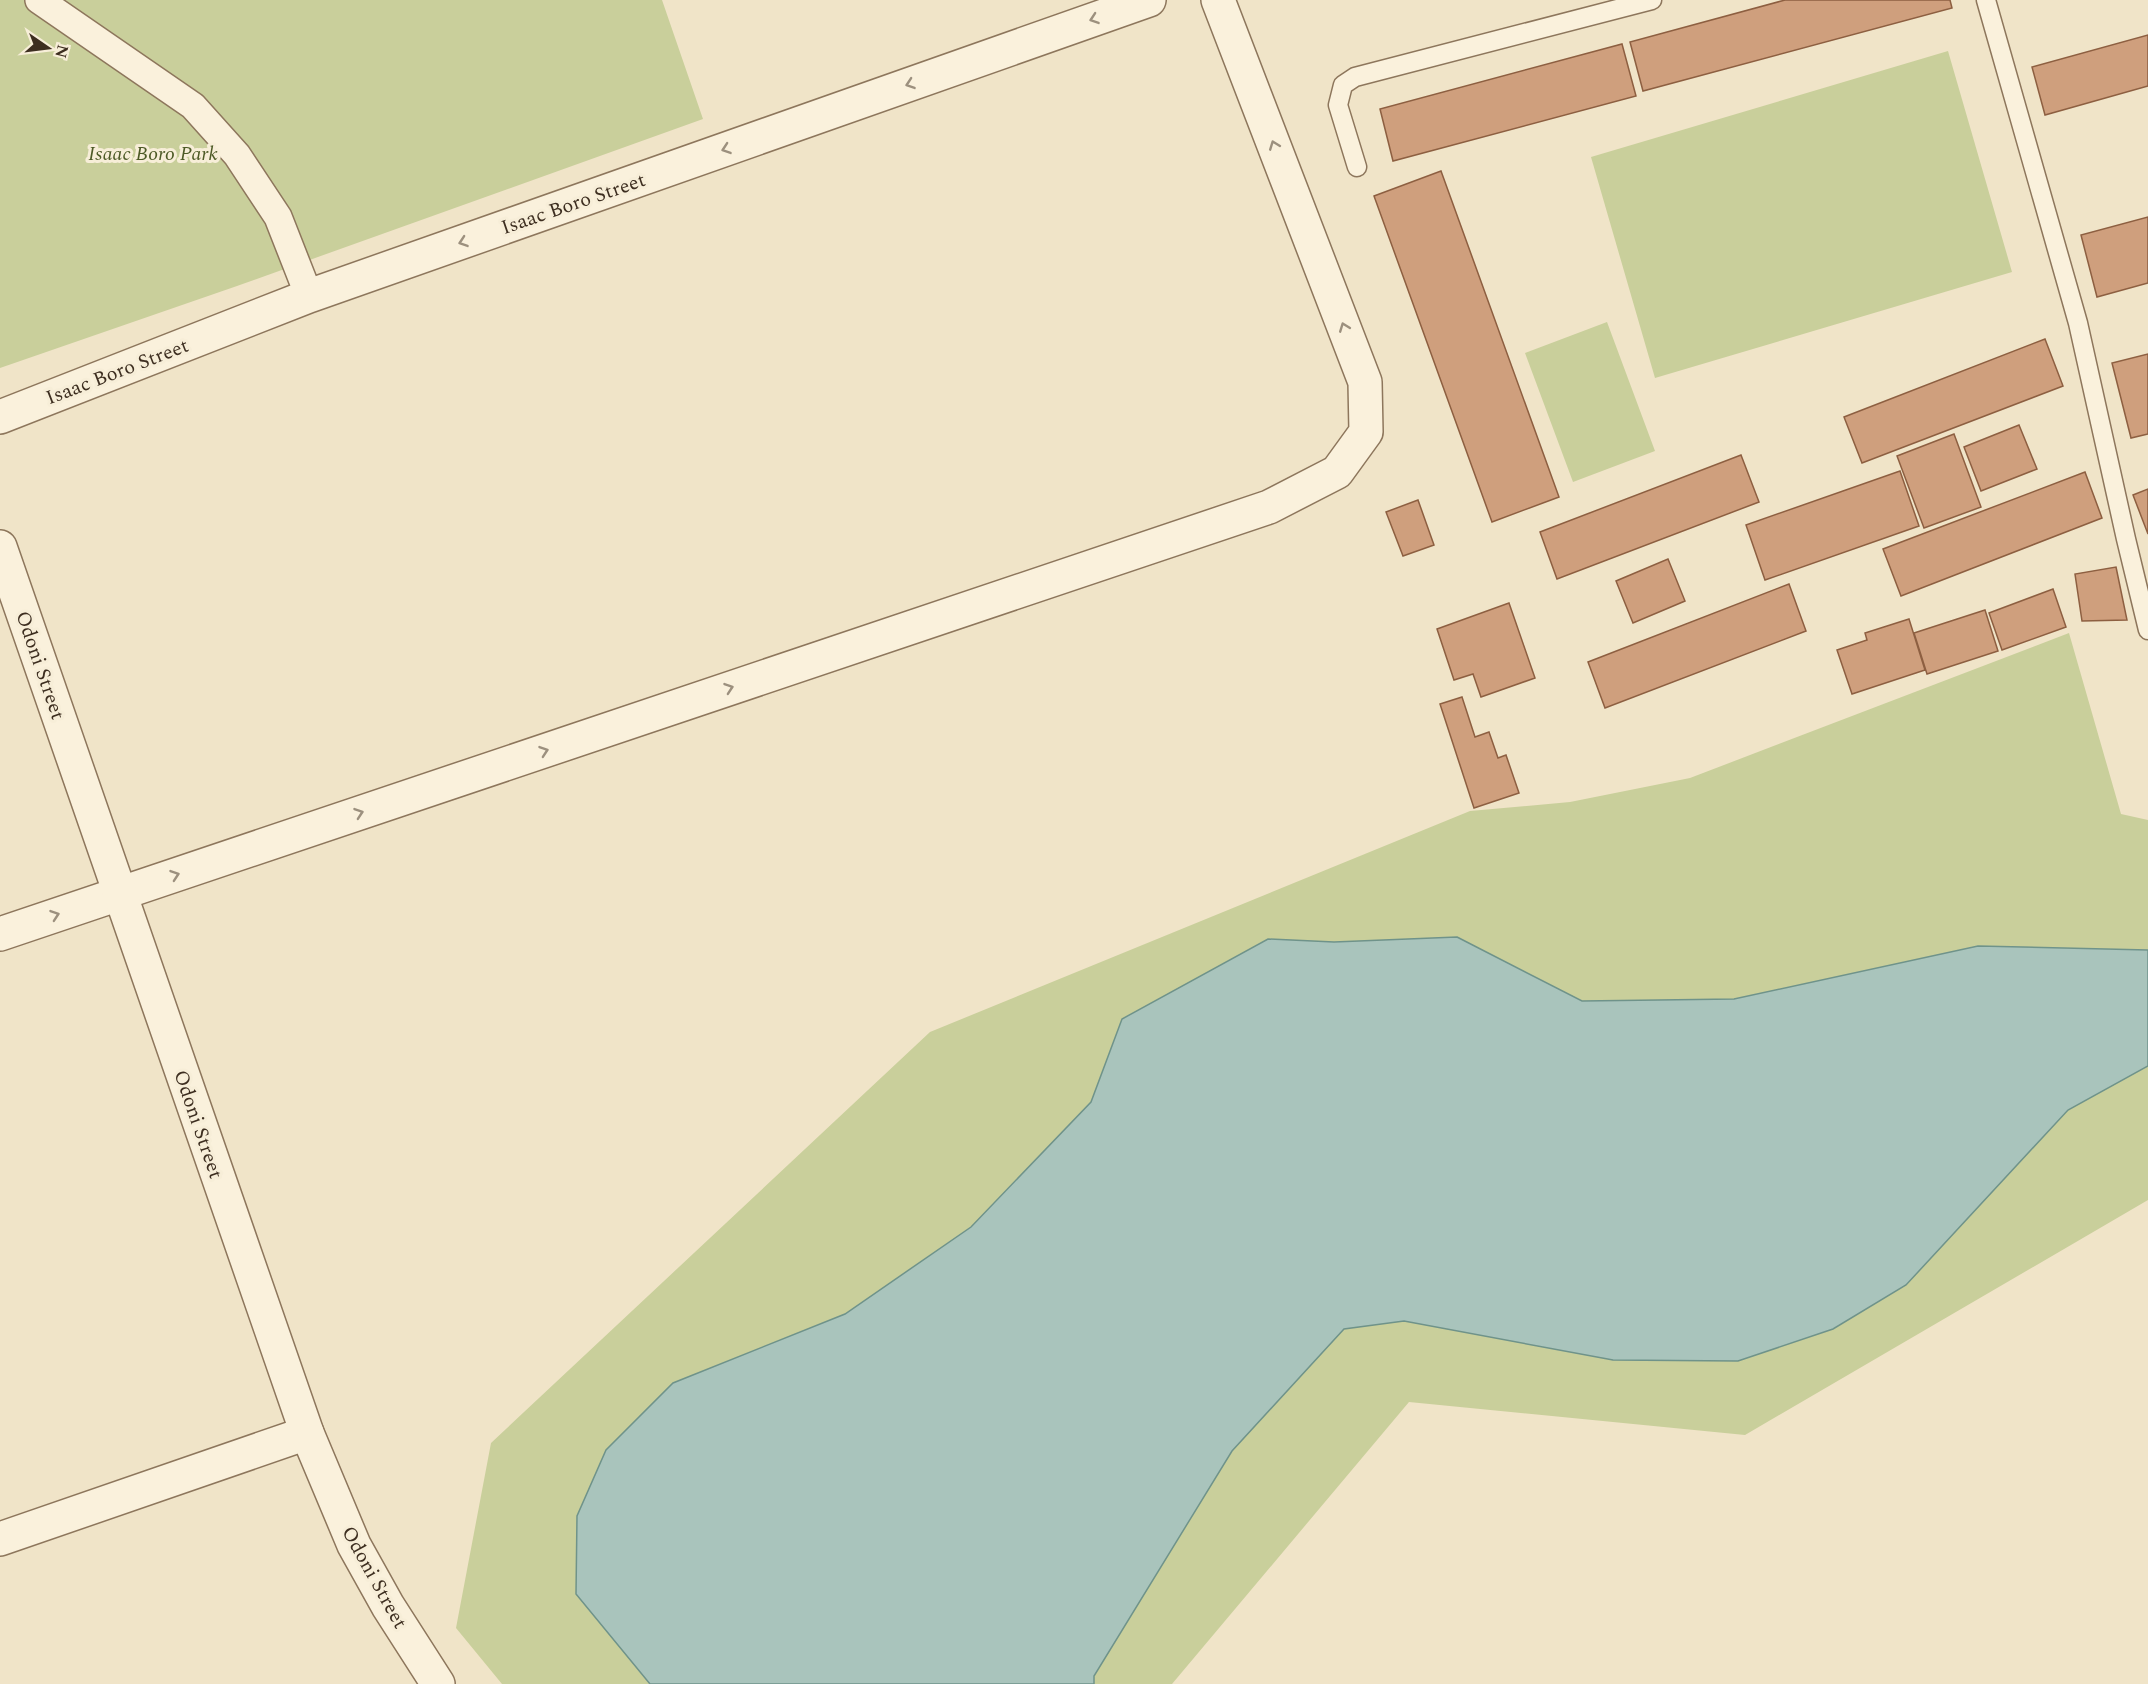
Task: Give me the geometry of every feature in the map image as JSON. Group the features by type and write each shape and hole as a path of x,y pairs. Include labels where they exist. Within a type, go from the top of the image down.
{"street":[{"path":"39,0 193,106 237,155 278,217 309,296"},
{"name":"Isaac Boro Street","path":"0,417 309,296 1149,0"},
{"path":"0,934 1269,507 1337,472 1366,432 1365,382 1218,0"},
{"name":"Odoni Street","path":"0,547 307,1433 354,1545 388,1605 438,1684"},
{"path":"0,1539 307,1433"}],"lane":[{"path":"1357,167 1338,105 1343,85 1355,77 1652,0"},
{"path":"1986,0 2078,323 2148,630"}],"green space":[{"name":"Isaac Boro Park","path":"0,0 662,0 703,119 237,286 0,368"},
{"path":"1948,51 2012,272 1655,378 1591,157"},
{"path":"1607,322 1655,451 1573,482 1525,353"},
{"path":"2069,633 2121,814 2148,820 2148,950 1978,946 1734,999 830,1684 502,1684 456,1628 491,1443 930,1032 1470,811 1570,802 1690,778"},
{"path":"2148,1057 2148,1200 1745,1435 1409,1402 1172,1684 908,1684 1032,1369"}],"water":[{"path":"1457,937 1582,1001 1734,999 1978,946 2148,950 2148,1066 2068,1110 1906,1285 1833,1329 1738,1361 1613,1360 1404,1321 1344,1329 1232,1451 1094,1676 1094,1684 650,1684 576,1594 577,1516 606,1450 673,1383 845,1314 971,1227 1091,1102 1122,1019 1268,939 1334,942"}],"building":[{"path":"1785,0 1950,0 1952,8 1643,91 1630,42"},
{"path":"2148,35 2148,86 2045,115 2032,67"},
{"path":"1622,44 1636,96 1393,161 1380,109"},
{"path":"1441,171 1559,497 1492,522 1374,196"},
{"path":"2148,217 2148,283 2097,297 2081,235"},
{"path":"2045,339 2063,386 1862,463 1844,417"},
{"path":"2148,354 2148,434 2131,438 2112,363"},
{"path":"2019,425 2037,469 1981,491 1964,447"},
{"path":"1954,434 1981,507 1924,528 1897,456"},
{"path":"1741,455 1759,502 1557,579 1540,532"},
{"path":"1900,471 1919,526 1765,580 1746,525"},
{"path":"2085,472 2102,518 1901,596 1883,549"},
{"path":"2148,489 2148,534 2133,495"},
{"path":"1418,500 1434,545 1403,556 1386,512"},
{"path":"1668,559 1685,601 1633,623 1616,581"},
{"path":"2116,567 2127,620 2082,621 2075,574"},
{"path":"1789,584 1806,631 1605,708 1588,662"},
{"path":"2053,589 2066,627 2002,650 1989,613"},
{"path":"1509,603 1535,678 1481,697 1473,674 1454,680 1437,629"},
{"path":"1985,610 1998,651 1927,674 1914,633"},
{"path":"1909,619 1925,670 1852,694 1837,650 1867,640 1865,633"},
{"path":"1462,697 1475,737 1489,732 1498,758 1506,755 1519,793 1474,808 1440,704"}]}
